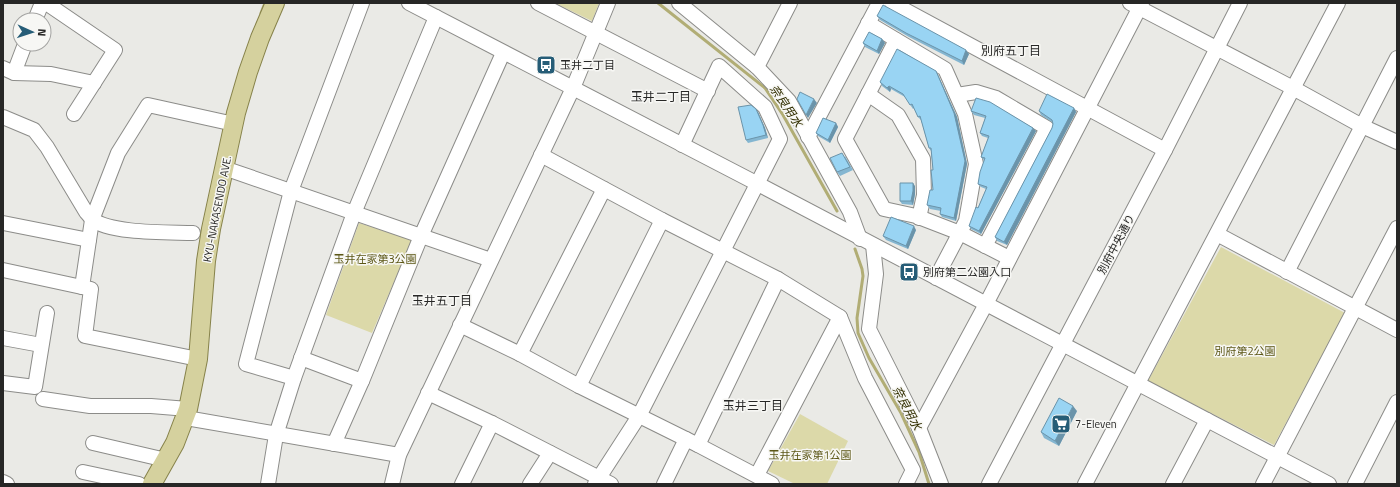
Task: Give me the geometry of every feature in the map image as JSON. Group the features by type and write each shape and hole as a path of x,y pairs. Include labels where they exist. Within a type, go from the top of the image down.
{"main road":[{"name":"KYU-NAKASENDO AVE.","path":"152,484 176,443 187,413 198,359 206,261 224,168 248,72 275,3"}],"street":[{"path":"46,3 115,50 74,114"},
{"path":"294,378 246,364 291,191 362,3"},
{"path":"409,3 758,184 1329,484"},
{"path":"538,3 708,91"},
{"path":"392,484 399,455 573,88 608,3"},
{"path":"757,67 790,3"},
{"path":"808,137 879,3"},
{"path":"892,3 1165,150"},
{"name":"別府中央通り","path":"989,484 1165,150 1240,3"},
{"path":"1085,484 1338,3"},
{"path":"687,5 757,67 789,101 867,242 876,274 869,329 919,428 941,484"},
{"path":"919,428 986,304 1087,108 1137,5 1362,126 1397,142"},
{"path":"268,484 276,435 301,358 354,213 436,17"},
{"path":"868,23 945,69 965,114 976,164 966,221 936,278"},
{"path":"896,40 846,138 884,209 919,218 960,233 1009,258"},
{"path":"20,52 8,71 51,74 94,83"},
{"path":"334,444 362,381 421,236 503,52"},
{"path":"1287,272 1397,58"},
{"path":"428,393 492,423 602,482 638,416 780,139 765,107 719,66 682,145"},
{"path":"957,95 976,92 996,98 1048,128 985,246"},
{"path":"868,94 898,115 922,159 924,195 919,218"},
{"path":"82,287 92,220 118,153 148,105 234,124"},
{"path":"3,117 34,130 92,220 123,230 193,233"},
{"path":"541,155 662,220 778,279 840,317 865,378 913,470 906,484"},
{"path":"224,168 491,260"},
{"path":"520,354 604,188"},
{"path":"579,386 662,220"},
{"path":"3,223 89,240"},
{"path":"1263,484 1397,228"},
{"path":"1216,234 1397,330"},
{"path":"3,270 91,289 84,336 198,359"},
{"path":"664,484 692,442 778,279"},
{"path":"3,383 35,387 47,313"},
{"path":"757,475 840,317"},
{"path":"460,325 520,354 579,386 757,475 772,484"},
{"path":"3,338 41,345"},
{"path":"301,358 362,381"},
{"path":"43,399 90,406 151,406 187,413 276,435 399,455"},
{"path":"1355,484 1397,402"},
{"path":"1173,484 1207,420"},
{"path":"462,484 492,423"},
{"path":"93,443 166,460"},
{"path":"530,484 550,453"},
{"path":"83,472 139,484"},
{"path":"3,482 7,484"}],"green space":[{"path":"555,3 599,3 592,21"},
{"name":"玉井在家第3公園","path":"359,223 412,240 372,333 326,315"},
{"name":"別府第2公園","path":"1221,247 1345,313 1274,445 1148,381"},
{"name":"玉井在家第1公園","path":"800,414 848,441 827,484 795,484 768,471"}],"building":[{"path":"883,5 966,50 962,61 906,33 877,16"},
{"path":"869,32 882,39 877,51 863,43"},
{"path":"897,49 936,71 954,113 965,161 954,218 940,214 941,208 927,205 930,190 933,190 931,170 933,170 931,148 929,148 920,116 918,117 912,104 910,105 903,94 889,86 887,88 880,82"},
{"path":"800,92 814,99 806,115 797,99"},
{"path":"1047,94 1074,108 1004,242 995,237 1052,128 1052,120 1039,111"},
{"path":"976,98 990,102 1033,128 979,231 969,226 976,207 978,208 987,187 978,184 985,158 981,157 989,136 980,133 986,116 971,111"},
{"path":"751,105 756,109 766,135 746,140 738,107"},
{"path":"823,118 836,123 828,140 816,133"},
{"path":"842,153 850,167 837,172 830,158"},
{"path":"900,183 913,183 911,201 900,201"},
{"path":"891,217 914,226 906,246 883,236"},
{"path":"1059,398 1073,406 1055,441 1041,432"}],"waterway":[{"path":"261,13 265,3"},
{"name":"奈良用水","path":"658,3 765,88 783,115 837,211"},
{"name":"奈良用水","path":"855,249 863,276 857,318 858,333 869,358 901,413 919,452 929,484"}],"place":[{"name":"玉井二丁目","path":"546,65"},
{"name":"別府第二公園入口","path":"909,272"},
{"name":"7-Eleven","path":"1061,424"}],"district":[{"name":"別府五丁目","path":"1011,51"},
{"name":"玉井二丁目","path":"661,97"},
{"name":"玉井五丁目","path":"442,301"},
{"name":"玉井三丁目","path":"753,406"}]}
